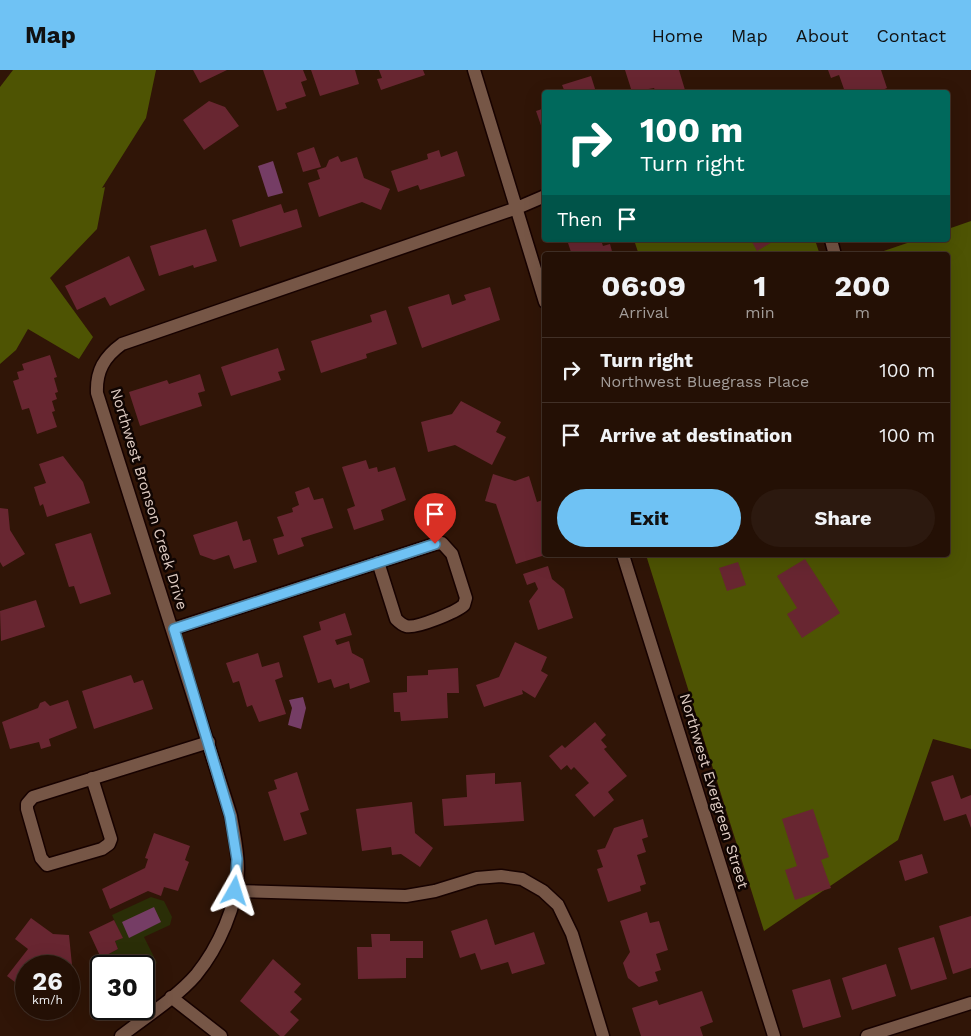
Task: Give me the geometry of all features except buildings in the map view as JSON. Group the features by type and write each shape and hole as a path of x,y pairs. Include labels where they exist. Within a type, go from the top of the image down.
{"street":[{"path":"474,70 542,292"},
{"name":"Northwest Bronson Creek Drive","path":"121,1036 195,976 208,957 229,914 238,871 236,846 230,816 209,742 97,393 97,382 104,360 122,344 517,208 542,197"},
{"path":"174,629 378,562 442,543 452,554 466,598 464,605 454,612 413,626 401,624 396,619 378,562"},
{"name":"Northwest Evergreen Street","path":"624,557 774,1036"},
{"path":"92,778 111,839 109,844 102,849 47,865 41,858 27,804 33,797 92,778 209,742"},
{"path":"235,891 406,896 436,891 477,878 501,876 522,879 543,891 558,905 572,934 603,1036"},
{"path":"171,996 221,1036"},
{"path":"867,1036 971,1002"}],"green space":[{"path":"13,70 156,70 146,118 102,188 105,187 97,229 50,278 93,337 79,359 28,329 16,350 0,364 0,87"},
{"path":"971,221 971,749 933,739 898,840 764,931 647,557 950,557 950,252 881,252 910,242 950,242 950,228"},
{"path":"635,242 816,242 819,252 638,252"},
{"path":"151,897 164,901 172,917 170,925 144,937 153,955 107,955 118,949 115,941 122,938 112,915"}],"shaded area":[{"path":"273,161 283,193 268,197 258,166"},
{"path":"303,697 306,708 301,729 288,725 292,708 289,700"},
{"path":"154,907 161,922 129,938 122,922"}],"route":[{"path":"235,891 238,871 236,846 230,816 174,629 435,544"}]}
